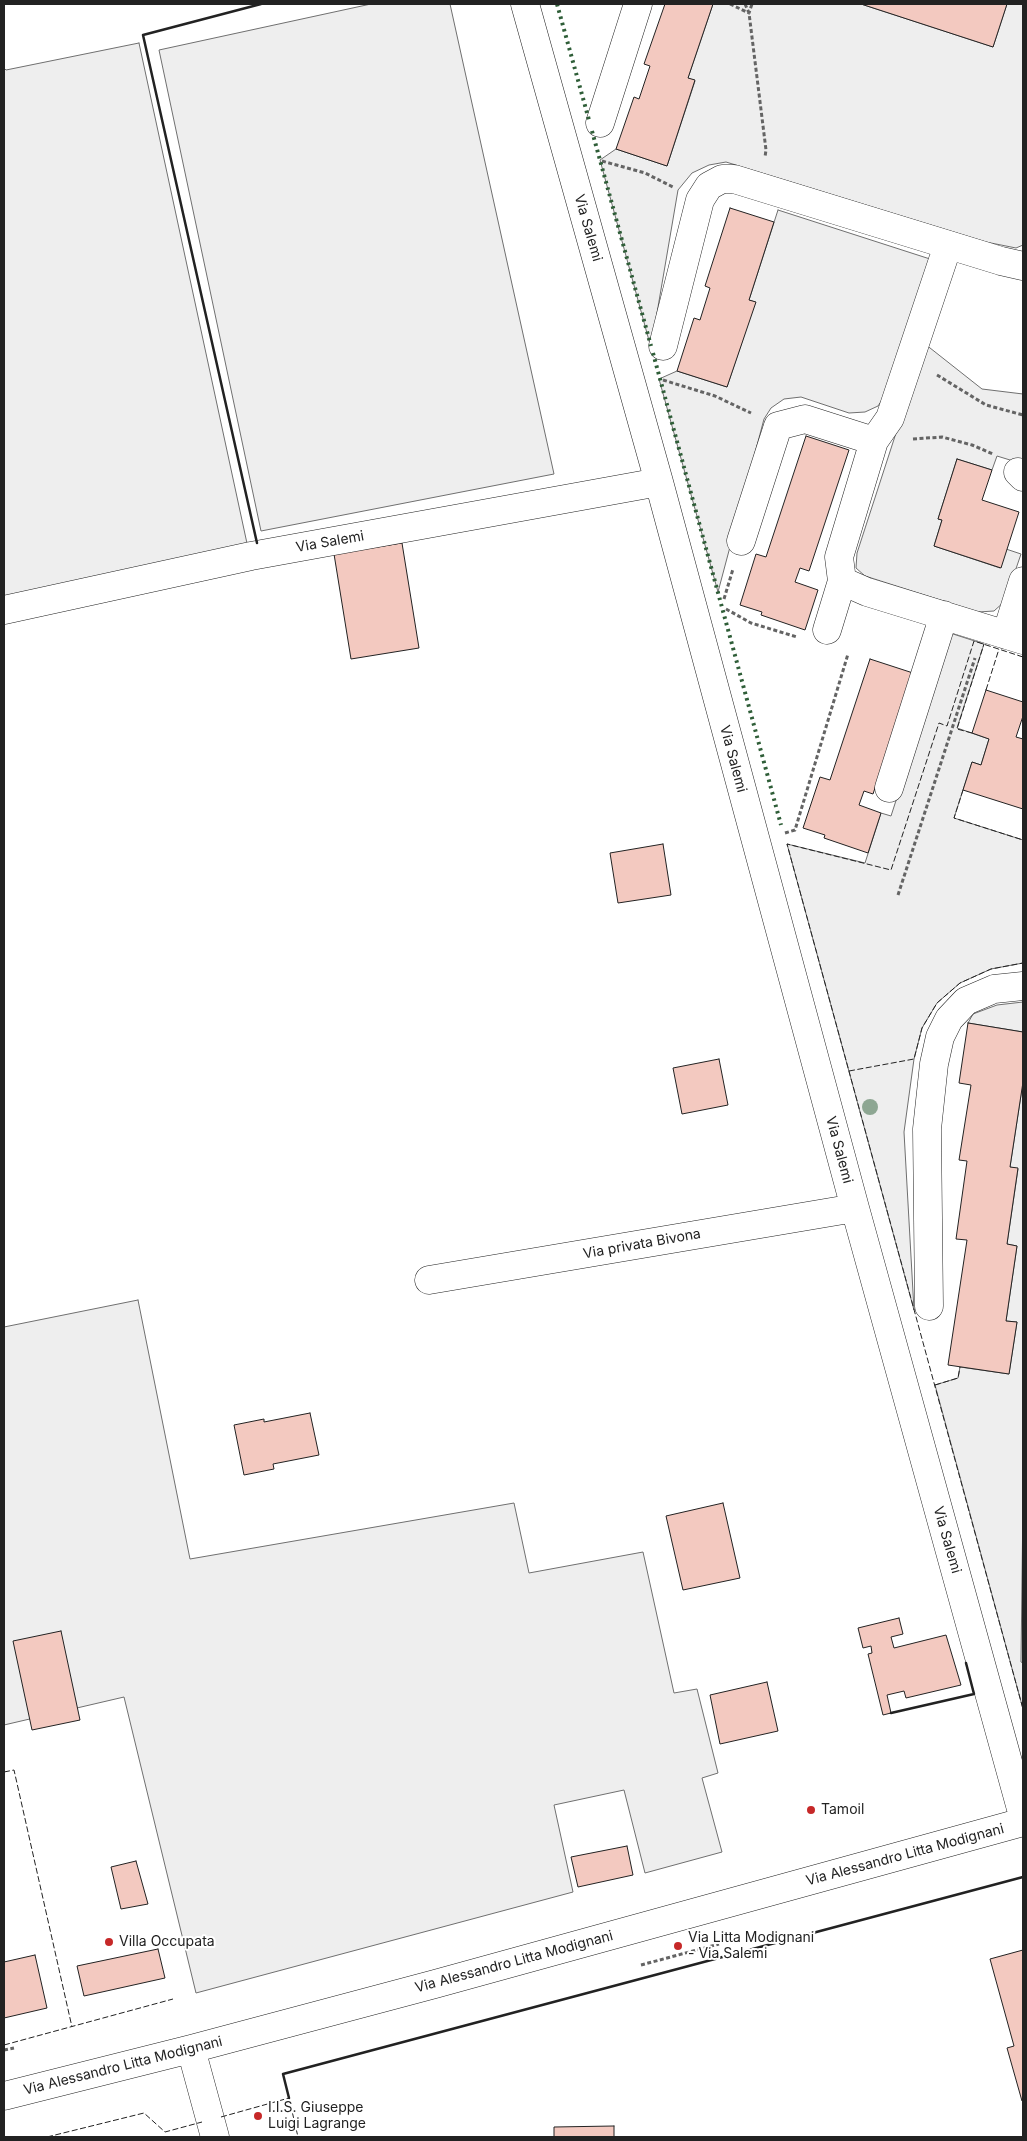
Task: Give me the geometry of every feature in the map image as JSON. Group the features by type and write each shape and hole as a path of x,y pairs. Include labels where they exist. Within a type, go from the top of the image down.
{"street":[{"name":"Via Salemi","path":"525,4 659,482 855,1208 1023,1816"},
{"path":"600,123 638,4"},
{"path":"662,346 700,200 709,186 722,179 734,179 948,245 1023,266"},
{"path":"827,630 842,581 839,557 874,441 890,418 948,245"},
{"path":"741,541 778,426 805,419 874,441"},
{"name":"Via Salemi","path":"4,610 251,556 659,482"},
{"path":"842,581 867,592 1004,634 1023,581"},
{"path":"889,788 944,615"},
{"path":"929,1306 927,1129 934,1064 940,1037 948,1019 966,1001 994,989 1023,986"},
{"name":"Via privata Bivona","path":"429,1280 855,1208"},
{"name":"Via Alessandro Litta Modignani","path":"4,2096 191,2049 1023,1822"},
{"path":"191,2049 215,2137"}],"path":[{"path":"730,4 749,13"},
{"path":"746,4 749,13 766,150 759,187"},
{"path":"749,13 752,4"},
{"path":"600,160 645,173 700,200"},
{"path":"910,360 986,404 1023,415"},
{"path":"659,379 715,396 778,426"},
{"path":"874,441 942,437 972,445 996,456 1021,474"},
{"path":"741,541 722,607 750,622 802,638 827,630 849,653 794,830 778,836"},
{"path":"898,896 1004,634"},
{"path":"641,1965 719,1944"},
{"path":"4,2050 14,2048"}],"shaded area":[{"path":"371,4 450,4 554,474 261,531 159,50"},
{"path":"713,4 861,4 993,47 1007,4 1023,4 1023,245 1016,248 986,242 726,162 709,165 692,173 678,190 651,348 600,160 616,149 667,166 695,81 688,78"},
{"path":"139,43 248,548 4,604 4,68 6,70"},
{"path":"778,210 930,259 884,397 878,406 865,412 849,413 801,397 784,399 771,408 764,419 718,592 659,379 677,371 727,387 755,302 749,300"},
{"path":"925,344 982,389 1023,394 1023,464 997,456 992,470 957,459 938,519 942,520 934,546 1000,568 1006,549 1021,554 1005,601 994,611 978,612 865,576 856,568 857,553"},
{"path":"950,633 984,644 957,728 989,739 981,765 972,762 954,818 1023,840 1023,963 991,969 960,983 937,1003 922,1028 914,1059 904,1132 914,1310 787,844 865,863 881,813 891,816"},
{"path":"1023,1002 1023,1032 968,1023 973,1014 997,1005"},
{"path":"1023,1082 1021,1662 1023,1663 1023,1709 935,1385 958,1378 960,1367 1009,1374 1017,1322 1006,1321 1017,1246 1007,1244 1018,1169 1010,1167"},
{"path":"138,1300 190,1559 514,1503 529,1573 643,1552 674,1693 697,1689 718,1773 702,1778 722,1852 645,1873 624,1790 554,1805 573,1892 196,1993 124,1697 4,1725 4,1327"}],"building":[{"path":"665,4 713,4 688,78 695,80 667,166 616,149 634,97 639,99 650,66 644,64"},
{"path":"861,4 1007,4 993,47"},
{"path":"730,208 774,222 749,300 756,302 727,387 677,371 694,318 700,320 710,288 705,286"},
{"path":"806,436 849,450 809,571 800,568 795,582 818,590 805,630 761,615 762,612 740,605 756,554 766,557"},
{"path":"957,459 992,470 982,500 1019,512 1001,568 934,546 942,520 938,519"},
{"path":"402,543 419,648 351,659 334,554"},
{"path":"870,659 913,673 873,794 864,791 859,805 881,813 868,853 824,838 825,835 803,828 820,777 830,780"},
{"path":"986,690 1023,702 1023,716 1016,737 1023,739 1023,809 963,790 972,762 981,765 989,739 972,733"},
{"path":"663,844 671,895 618,903 610,853"},
{"path":"968,1023 1023,1032 1023,1082 1010,1167 1018,1168 1007,1244 1017,1246 1006,1321 1017,1322 1009,1374 948,1365 967,1240 956,1239 967,1161 959,1160 971,1085 959,1083"},
{"path":"719,1059 728,1105 682,1114 673,1068"},
{"path":"310,1413 319,1455 273,1464 274,1469 244,1475 234,1425 264,1419 264,1422"},
{"path":"723,1503 740,1578 683,1590 666,1516"},
{"path":"899,1618 903,1634 891,1637 894,1648 946,1635 961,1685 906,1698 904,1691 887,1695 891,1713 883,1715 868,1654 872,1653 871,1646 863,1648 858,1628"},
{"path":"61,1631 80,1720 32,1730 13,1641"},
{"path":"767,1682 778,1731 720,1744 710,1695"},
{"path":"627,1846 633,1875 578,1887 571,1857"},
{"path":"136,1861 148,1904 121,1909 111,1867"},
{"path":"158,1949 165,1978 84,1996 77,1966"},
{"path":"1023,1950 1022,2101 1007,2048 1014,2046 990,1959"},
{"path":"35,1955 47,2008 4,2018 4,1962"},
{"path":"614,2126 614,2137 554,2137 554,2127"}],"hedge":[{"path":"557,4 589,120"},
{"path":"592,131 651,346"},
{"path":"653,353 781,825"}],"fence":[{"path":"1023,657 974,641 947,726 939,723 891,870 787,844 1023,1709"},
{"path":"972,733 957,729 984,644"},
{"path":"986,690 999,649"},
{"path":"963,790 954,818 1023,840"},
{"path":"849,1071 914,1059 922,1028 937,1003 960,983 991,969 1023,963"},
{"path":"935,1385 958,1378 960,1367"},
{"path":"4,1772 14,1770 72,2027"},
{"path":"4,2045 173,1999"},
{"path":"221,2117 289,2098 298,2137"},
{"path":"47,2137 144,2113 165,2132 202,2122"}],"wall":[{"path":"257,543 143,35 261,4"},
{"path":"891,1713 974,1694 966,1663"},
{"path":"289,2098 283,2074 1023,1877"}],"place":[{"name":"Tamoil","path":"811,1810"},
{"name":"Villa Occupata","path":"109,1942"},
{"name":"Via Litta Modignani - Via Salemi","path":"678,1946"},
{"name":"I.I.S. Giuseppe Luigi Lagrange","path":"258,2116"}]}
